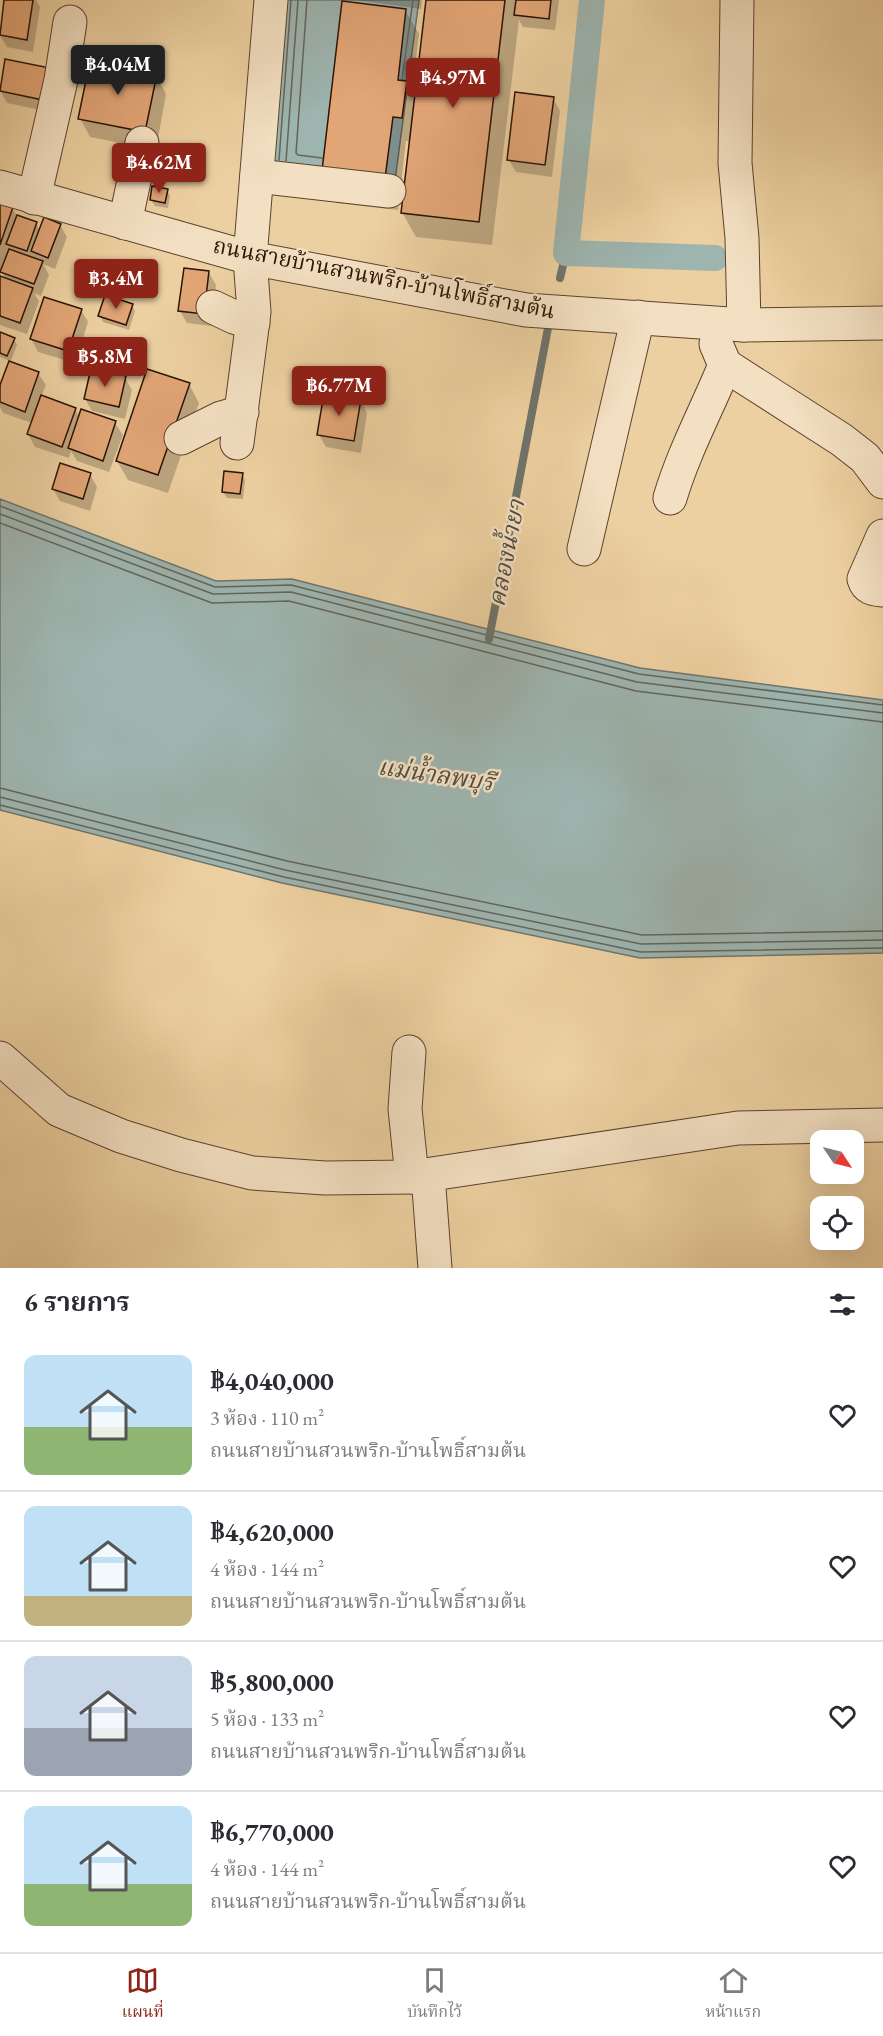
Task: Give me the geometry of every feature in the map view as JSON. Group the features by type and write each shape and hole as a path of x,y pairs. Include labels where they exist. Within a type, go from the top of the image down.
{"street":[{"path":"181,438 221,418 239,427 254,312 250,258 271,0"},
{"path":"737,0 735,163 742,238 744,325"},
{"path":"34,198 61,80 70,22"},
{"path":"125,223 142,143"},
{"path":"257,176 389,191"},
{"name":"ถนนสายบ้านสวนพริก-บ้านโพธิ์สามต้น","path":"0,188 250,258 526,310 744,325 883,323"},
{"path":"213,307 253,323"},
{"path":"584,549 638,317"},
{"path":"708,323 725,365 857,452 875,469 883,482"},
{"path":"670,498 684,454 725,365"},
{"path":"873,585 883,536"},
{"path":"409,1053 405,1109 420,1176 435,1268"},
{"path":"0,1058 59,1110 121,1136 181,1155 252,1173 325,1178 420,1176 738,1128 883,1125"}],"water":[{"path":"285,0 419,0 394,188 272,167"},
{"name":"แม่น้ำลพบุรี","path":"0,499 216,581 292,579 640,668 883,700 883,953 640,958 282,883 0,810"}],"building":[{"path":"4,0 33,0 27,40 0,35"},
{"path":"426,0 505,0 479,222 401,213"},
{"path":"516,0 551,0 549,19 514,15"},
{"path":"342,1 406,9 398,80 407,81 402,118 393,117 384,186 321,179"},
{"path":"5,59 50,68 43,100 0,91"},
{"path":"90,61 157,74 145,132 78,119"},
{"path":"515,92 554,97 545,165 507,160"},
{"path":"152,186 168,189 165,203 150,200"},
{"path":"0,203 13,207 0,245"},
{"path":"17,215 37,222 27,251 6,244"},
{"path":"44,217 61,224 48,258 31,251"},
{"path":"9,249 43,261 34,284 0,272"},
{"path":"184,268 209,271 204,314 178,311"},
{"path":"0,276 33,288 20,323 0,316"},
{"path":"105,295 133,304 126,325 98,316"},
{"path":"44,297 82,309 68,351 30,339"},
{"path":"0,332 15,338 7,356 0,353"},
{"path":"9,361 39,372 25,412 0,402 0,385"},
{"path":"91,368 126,376 119,407 84,399"},
{"path":"147,369 190,383 158,475 116,461"},
{"path":"324,393 361,399 354,441 317,435"},
{"path":"41,395 76,408 62,447 27,434"},
{"path":"81,409 116,421 103,461 68,448"},
{"path":"60,463 91,473 83,499 52,489"},
{"path":"224,471 243,473 240,494 222,492"}],"waterway":[{"name":"คลองน้ำยา","path":"592,0 566,253 715,258"},
{"name":"คลองน้ำยา","path":"560,278 566,253"},
{"name":"คลองน้ำยา","path":"489,639 548,328"}]}
